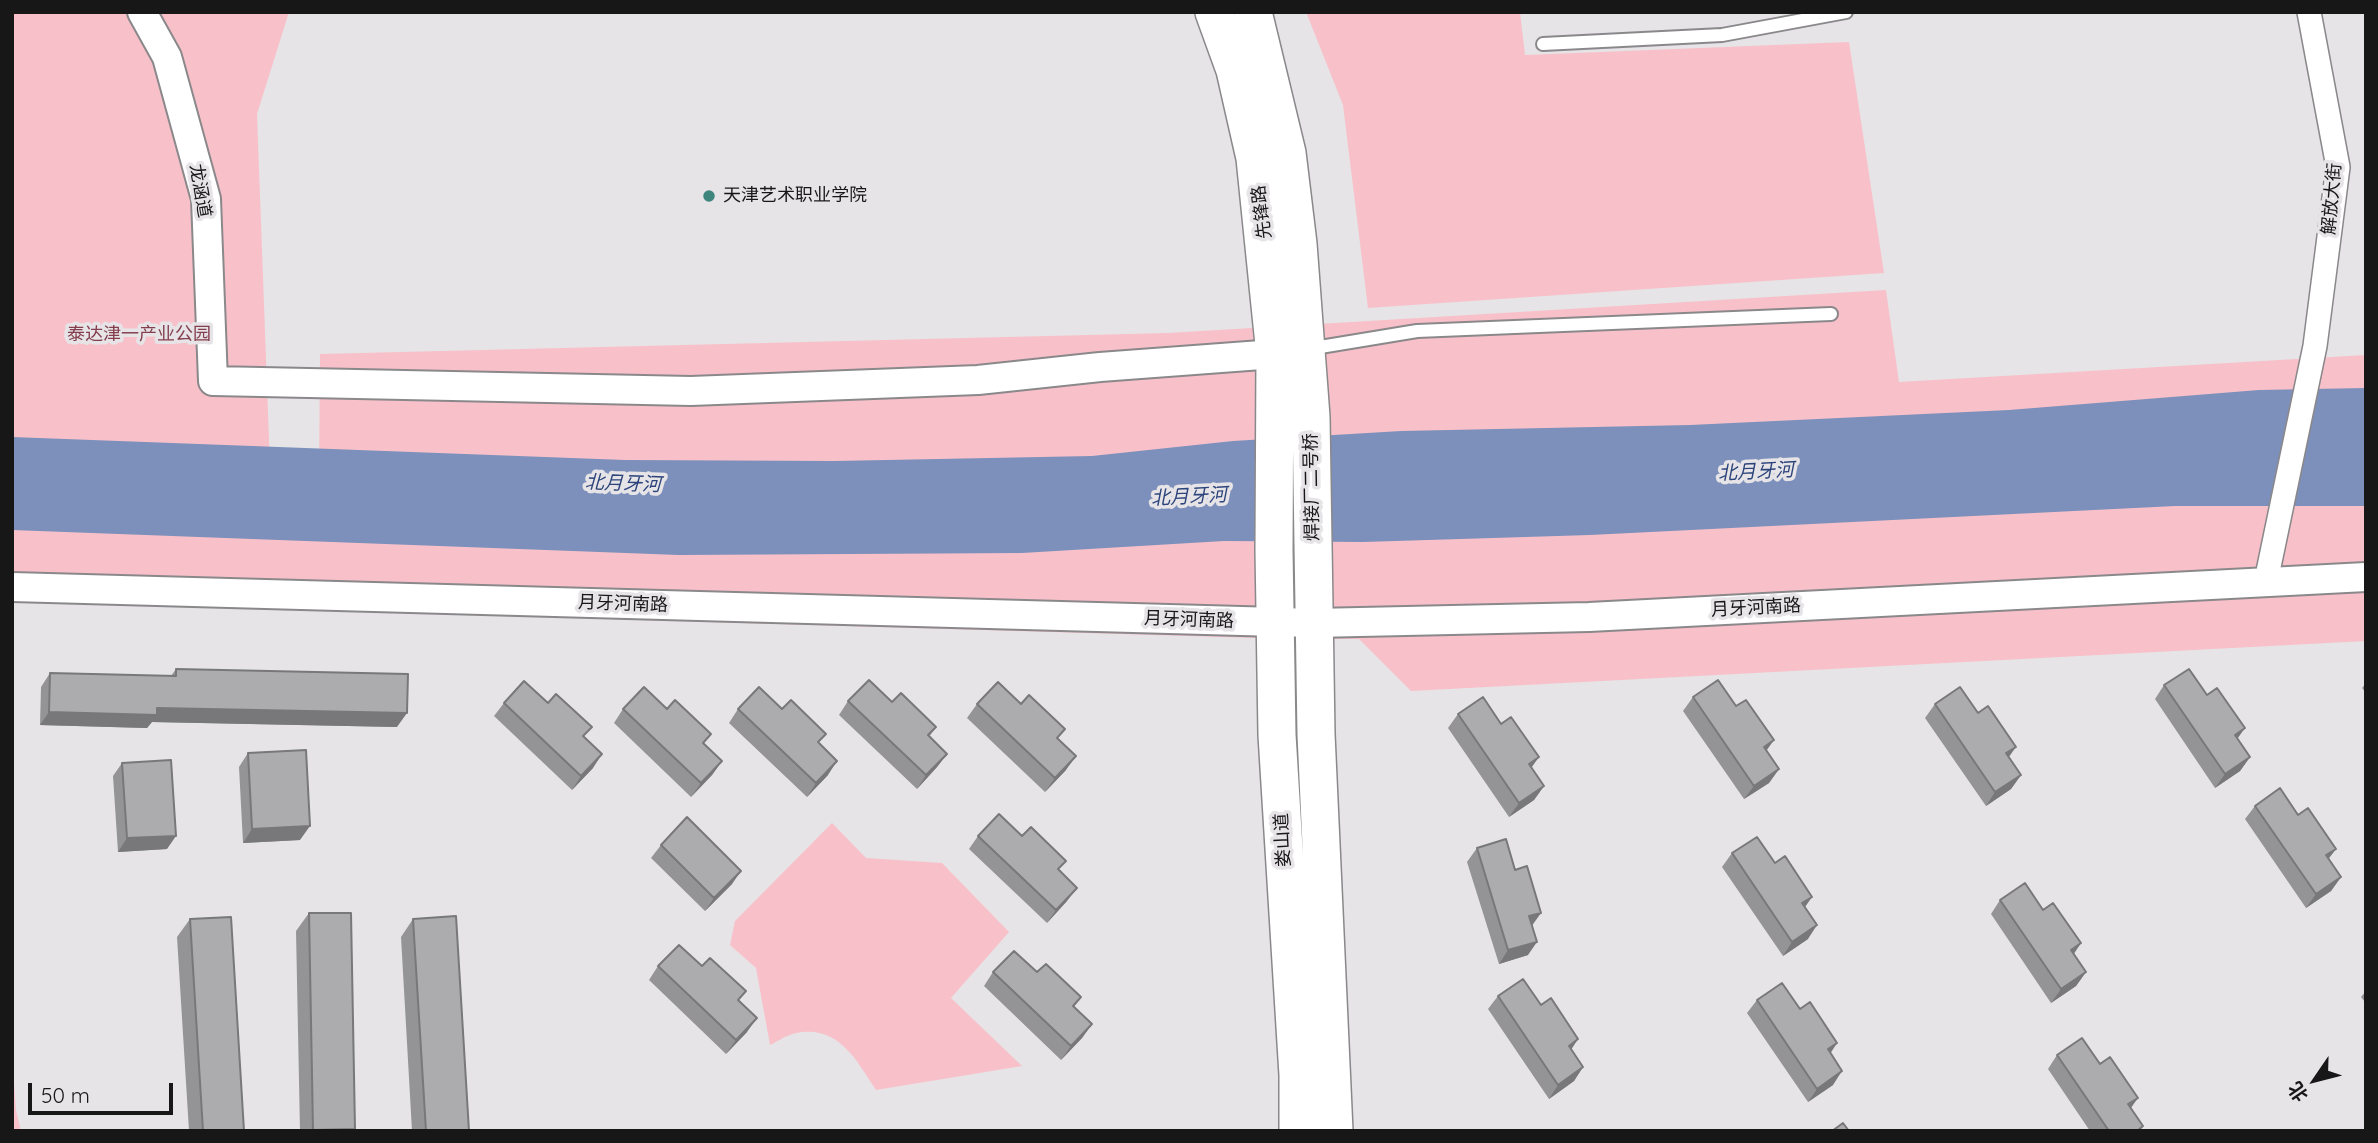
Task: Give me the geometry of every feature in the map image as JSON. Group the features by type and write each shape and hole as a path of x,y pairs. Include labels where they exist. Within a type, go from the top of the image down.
{"main road":[{"name":"先锋路","path":"1214,12 1236,71 1255,158 1290,352 1311,417"},
{"name":"先锋路","path":"1253,12 1287,153 1290,352 1275,418"},
{"name":"焊接厂二号桥","path":"1311,417 1313,557"},
{"name":"焊接厂二号桥","path":"1274,550 1275,418"},
{"name":"娄山道","path":"1274,550 1277,735 1297,1062 1298,1131"},
{"name":"娄山道","path":"1313,557 1316,734 1334,1131"}],"street":[{"name":"龙涵道","path":"142,12 167,57 205,199 213,381 691,391 978,380 1290,352"},
{"name":"解放大街","path":"2266,581 2315,346 2338,167 2309,12"},
{"name":"月牙河南路","path":"12,587 1314,623 1589,617 2366,577"}],"lane":[{"path":"1543,44 1723,35 1846,12"},
{"path":"1290,352 1416,331 1830,314"}],"green space":[{"name":"泰达津一产业公园","path":"12,12 289,12 257,114 270,467 12,458"},
{"path":"1306,12 1520,12 1525,55 1849,42 1884,273 1368,308 1343,105"},
{"path":"1886,290 1899,382 2366,355 2366,641 1411,691 1359,639 469,615 12,586 12,472 319,479 320,354 1168,333"},
{"path":"832,823 866,858 942,863 1009,932 951,998 1022,1066 876,1090 845,1047 824,1034 796,1033 770,1045 756,968 730,945 735,921"},
{"path":"12,1057 16,1110 21,1131 12,1131"}],"water":[{"name":"北月牙河","path":"2366,388 2366,506 2175,506 1590,535 1363,542 1224,541 1022,553 679,555 12,530 12,437 625,460 835,461 1092,456 1233,441 1401,431 1690,425 2009,410 2259,390"}],"building":[{"path":"176,669 408,674 407,713 157,708 157,715 49,712 50,673 176,676"},
{"path":"2189,669 2207,695 2217,688 2245,728 2235,735 2250,757 2225,774 2164,685"},
{"path":"869,680 892,702 901,693 936,727 928,735 947,754 926,775 848,701"},
{"path":"1718,680 1736,706 1746,700 1774,740 1764,747 1779,769 1754,786 1693,697"},
{"path":"524,681 548,703 556,694 592,727 583,736 602,754 581,776 504,703"},
{"path":"998,682 1021,704 1029,695 1065,729 1057,738 1076,756 1055,778 977,704"},
{"path":"644,687 667,709 675,700 711,734 703,743 722,761 701,783 623,709"},
{"path":"759,687 782,709 791,700 826,734 818,742 837,761 816,783 738,709"},
{"path":"1960,687 1978,713 1988,706 2016,747 2006,753 2021,775 1995,792 1935,704"},
{"path":"1483,697 1501,724 1511,717 1539,757 1529,764 1544,786 1519,803 1458,714"},
{"path":"306,750 310,826 252,829 248,753"},
{"path":"171,760 176,836 127,838 122,763"},
{"path":"2280,788 2298,815 2308,808 2336,849 2326,855 2341,877 2316,894 2255,806"},
{"path":"999,814 1022,836 1031,827 1066,861 1058,869 1077,888 1056,910 978,836"},
{"path":"687,817 741,871 714,898 661,845"},
{"path":"1757,837 1775,863 1785,856 1812,897 1802,903 1817,925 1792,942 1732,853"},
{"path":"1506,839 1515,870 1527,866 1541,913 1529,916 1537,942 1508,950 1477,848"},
{"path":"2025,883 2043,910 2053,903 2081,943 2071,950 2086,972 2061,989 2000,900"},
{"path":"309,913 351,913 355,1129 313,1130"},
{"path":"456,916 469,1131 426,1131 413,919"},
{"path":"231,917 244,1131 203,1131 190,919"},
{"path":"679,945 702,966 710,958 746,991 738,1000 757,1018 736,1040 658,966"},
{"path":"1014,951 1037,972 1046,964 1081,997 1073,1006 1092,1024 1071,1046 993,972"},
{"path":"1523,979 1541,1005 1551,998 1578,1039 1569,1046 1583,1067 1558,1085 1498,996"},
{"path":"1782,983 1800,1009 1810,1002 1837,1043 1828,1049 1842,1071 1817,1089 1757,1000"},
{"path":"2082,1038 2100,1064 2110,1057 2138,1098 2128,1104 2143,1126 2137,1131 2109,1131 2057,1055"},
{"path":"1843,1123 1849,1131 1832,1131"}],"place":[{"name":"天津艺术职业学院","path":"709,196"}]}
